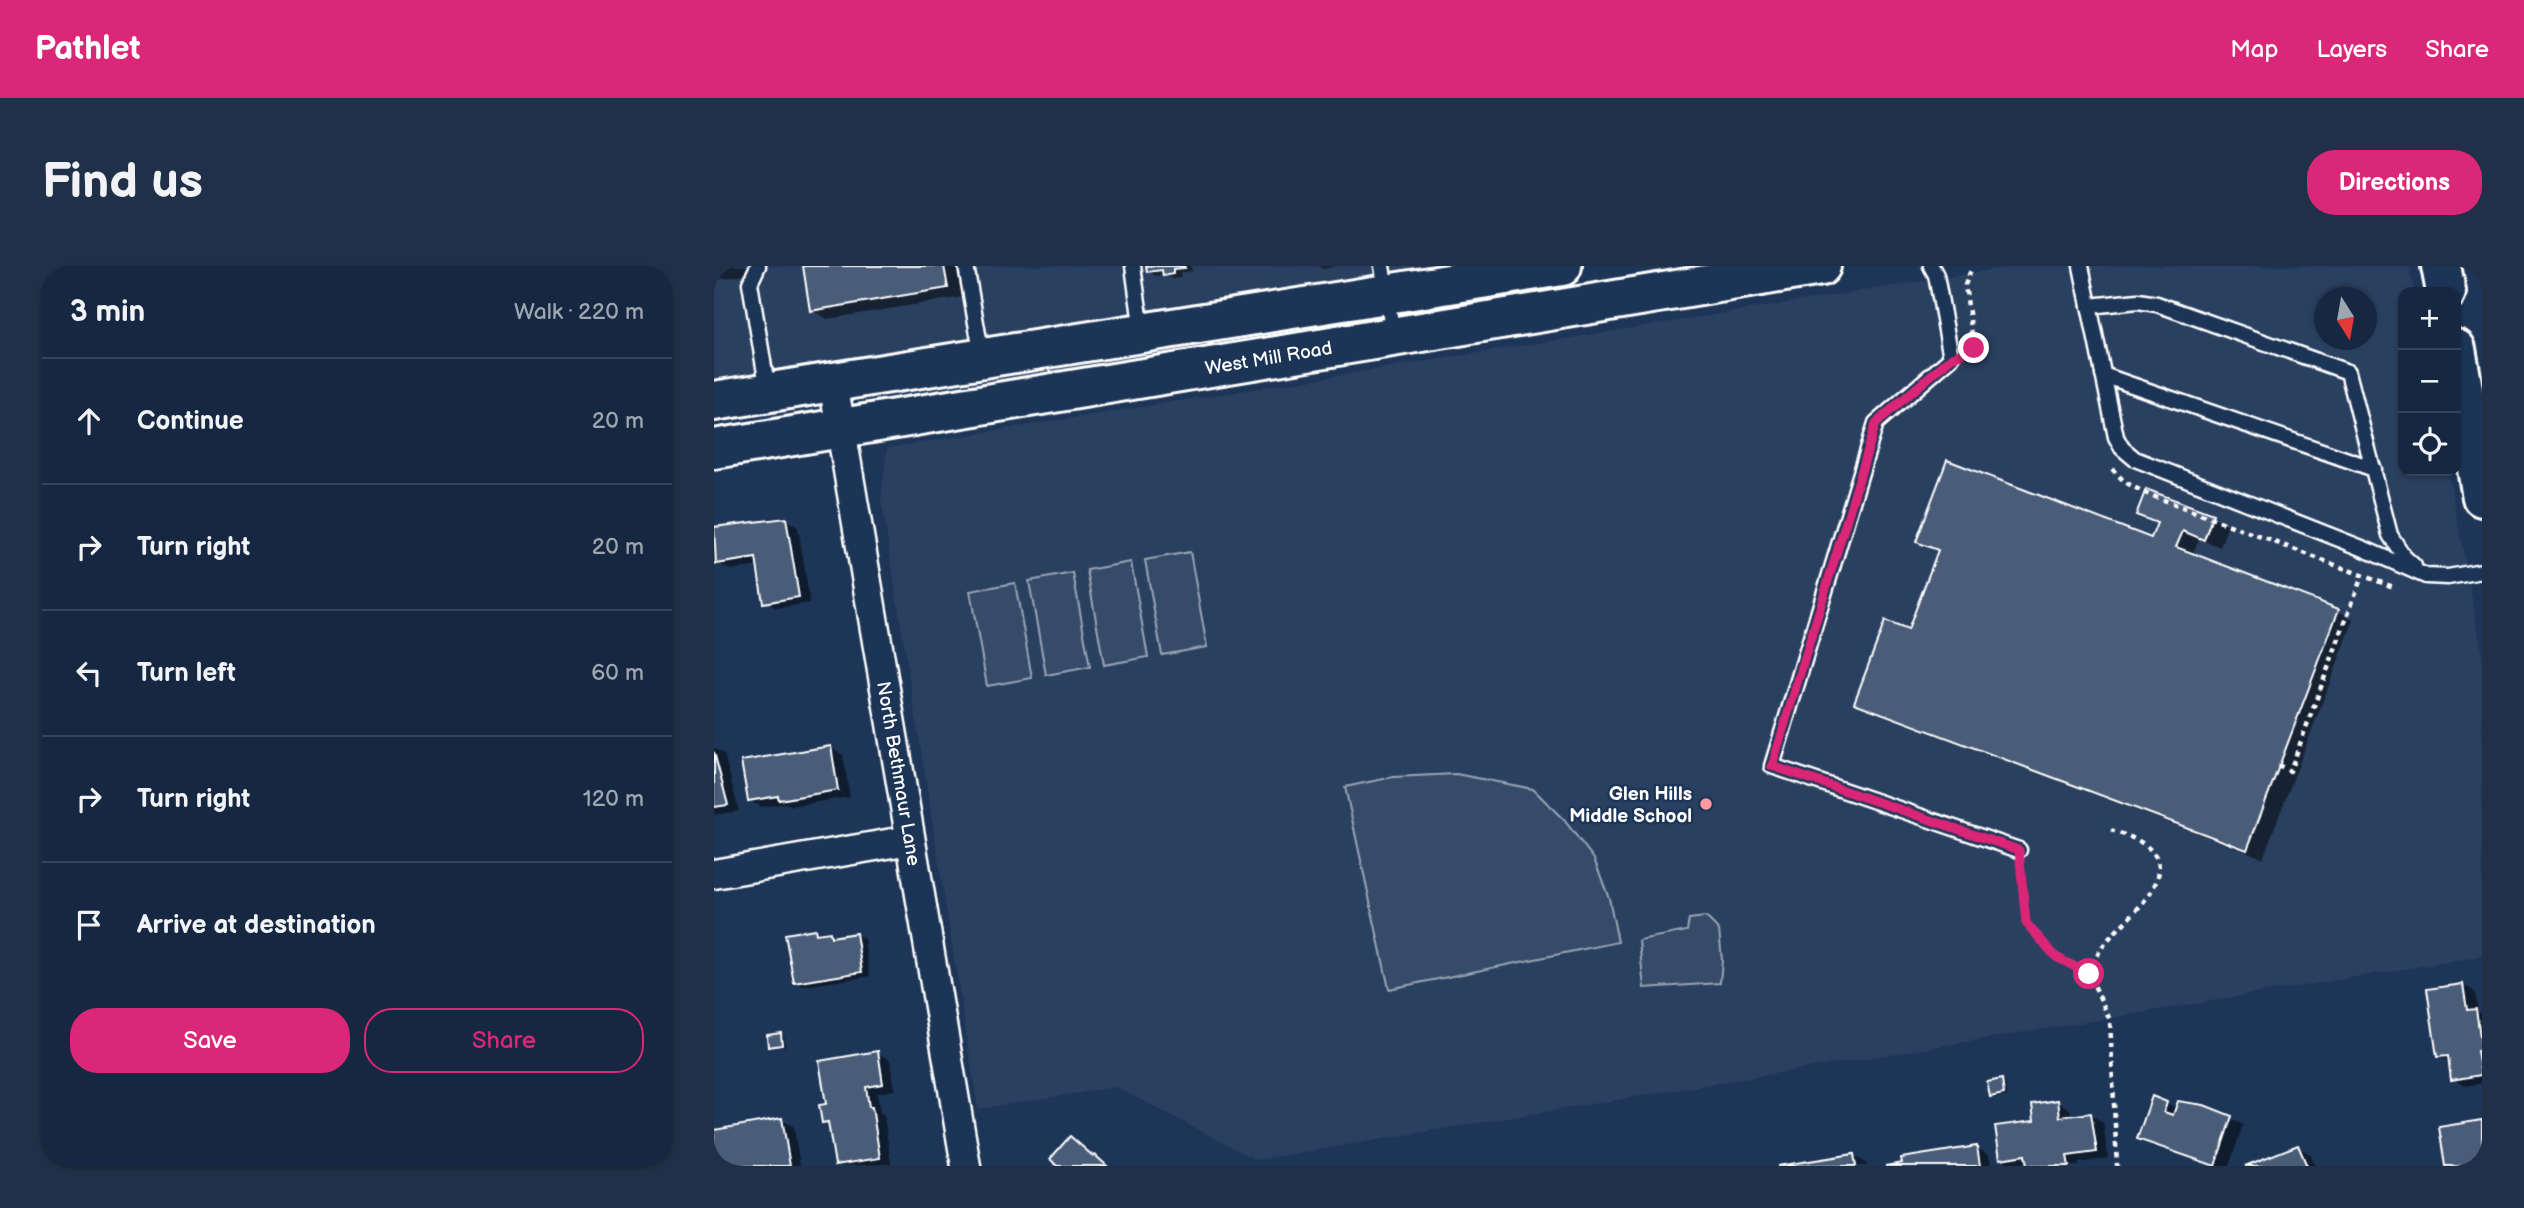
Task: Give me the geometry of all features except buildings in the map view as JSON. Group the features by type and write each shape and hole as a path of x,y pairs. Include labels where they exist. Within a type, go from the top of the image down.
{"main road":[{"path":"714,401 1142,333 1384,280 1562,266"},
{"name":"West Mill Road","path":"714,449 1821,266"},
{"path":"2441,266 2445,287"},
{"path":"2456,350 2482,497"}],"street":[{"name":"North Bethmaur Lane","path":"833,382 966,1166"},
{"path":"714,874 910,840"}],"lane":[{"path":"758,266 750,284 768,393"},
{"path":"966,266 982,359"},
{"path":"1133,266 1142,333"},
{"path":"1931,266 1936,275 1951,358 1876,423 1772,766 2019,850"},
{"path":"2081,266 2116,437 2122,448 2135,459 2362,548 2426,576 2448,577 2482,571"},
{"path":"1384,280 1394,336"},
{"path":"2089,306 2138,300 2157,304 2348,372 2390,535 2404,557 2426,576"},
{"path":"2103,375 2374,470"}],"path":[{"path":"1951,358 1974,348 1965,285 1971,270"},
{"path":"2278,765 2290,771 2362,576"},
{"path":"2089,974 2101,948 2151,893 2157,874 2157,863 2150,849 2141,842 2111,830"},
{"path":"2019,850 2026,923 2056,957 2089,974 2110,1020 2117,1166"}],"shaded area":[{"path":"714,266 1454,266 714,386"},
{"name":"Glen Hills Middle School","path":"2017,266 2409,266 2413,287 2398,287 2398,476 2449,476 2482,652 2482,956 1257,1160 1116,1087 978,1109 881,499 887,448"},
{"path":"1190,552 1207,647 1162,655 1145,560"},
{"path":"1131,562 1148,657 1104,665 1087,570"},
{"path":"1073,573 1090,667 1046,675 1029,581"},
{"path":"1015,583 1032,678 987,686 970,591"},
{"path":"1456,774 1533,789 1564,820 1594,859 1609,898 1618,942 1389,989 1345,787 1393,777"},
{"path":"1706,917 1719,930 1722,960 1720,983 1644,988 1639,940 1687,931 1689,919"}],"place":[{"name":"Glen Hills Middle School","path":"1706,804"}],"route":[{"path":"1974,348 1951,358 1876,423 1772,766 2019,850 2026,923 2056,957 2089,974"}]}
